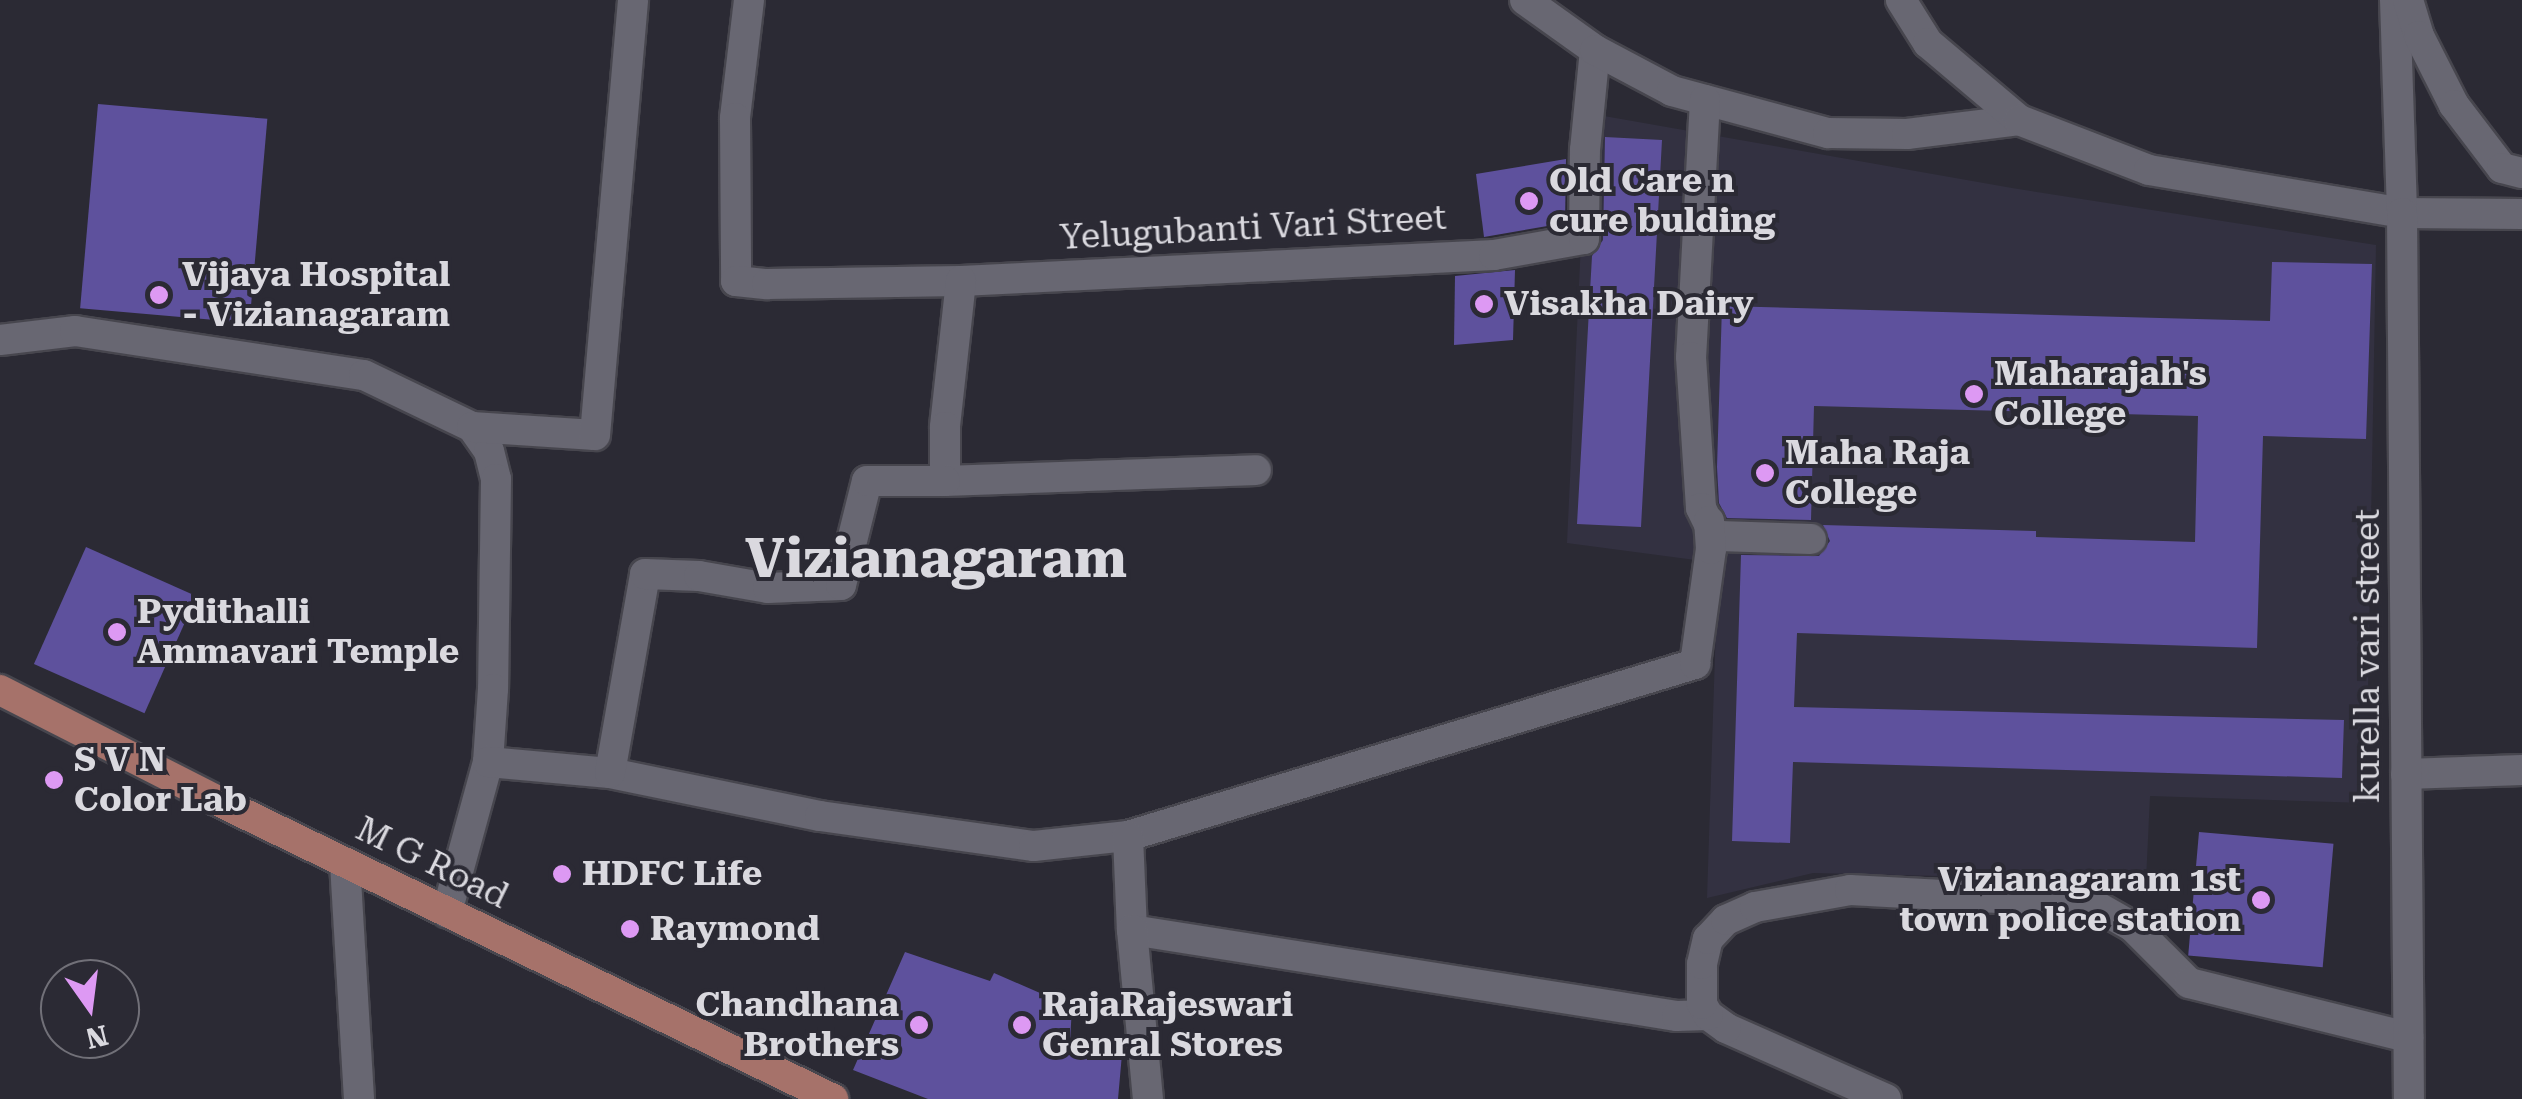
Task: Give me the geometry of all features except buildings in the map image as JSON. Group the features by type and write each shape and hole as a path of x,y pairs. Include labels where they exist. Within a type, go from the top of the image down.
{"main road":[{"name":"M G Road","path":"0,690 345,863 834,1099"}],"street":[{"path":"0,340 75,331 364,376 472,427 594,435 633,0"},
{"name":"Yelugubanti Vari Street","path":"749,0 735,118 736,281 961,281 1494,255 1584,238 1585,150 1595,50"},
{"path":"1525,0 1595,50 1672,91 1828,133 1906,134 2019,120"},
{"path":"1901,0 1928,42 2019,120 2149,170 2402,213 2522,214"},
{"name":"kurella vari street","path":"2395,0 2402,213 2409,1099"},
{"path":"2408,0 2419,36 2454,105 2502,168 2522,174"},
{"path":"1705,100 1690,357 1698,491 1719,536 1811,539"},
{"path":"945,482 945,427 961,281"},
{"path":"447,912 488,762 496,479 489,451 472,427"},
{"path":"610,773 645,574 699,576 768,588 841,585 868,481 945,482 1256,470"},
{"path":"488,762 610,773 820,816 1034,846 1128,836 1695,664 1711,549 1709,521"},
{"path":"2406,774 2522,770"},
{"path":"1128,836 1132,930 1148,1099"},
{"path":"345,863 359,1099"},
{"path":"1886,1099 1726,1028 1708,1015 1702,1004 1702,964 1708,940 1726,920 1773,903 1850,890 2091,903 2133,927 2188,984 2408,1037"},
{"path":"1132,930 1677,1016 1708,1015"}],"shaded area":[{"name":"Maharajah's College","path":"1587,113 2012,188 2376,245 2366,803 2150,796 2146,881 1813,873 1707,898 1718,563 1567,543"}],"place":[{"name":"Old Care n cure bulding","path":"1529,201"},
{"name":"Vijaya Hospital - Vizianagaram","path":"159,295"},
{"name":"Visakha Dairy","path":"1484,304"},
{"name":"Maharajah's College","path":"1974,394"},
{"name":"Maha Raja College","path":"1765,473"},
{"name":"Pydithalli Ammavari Temple","path":"117,632"},
{"name":"S V N Color Lab","path":"54,780"},
{"name":"HDFC Life","path":"562,874"},
{"name":"Vizianagaram 1st town police station","path":"2261,900"},
{"name":"Raymond","path":"630,929"},
{"name":"Chandhana Brothers","path":"919,1025"},
{"name":"RajaRajeswari Genral Stores","path":"1022,1025"}],"district":[{"name":"Vizianagaram","path":"936,559"}]}
